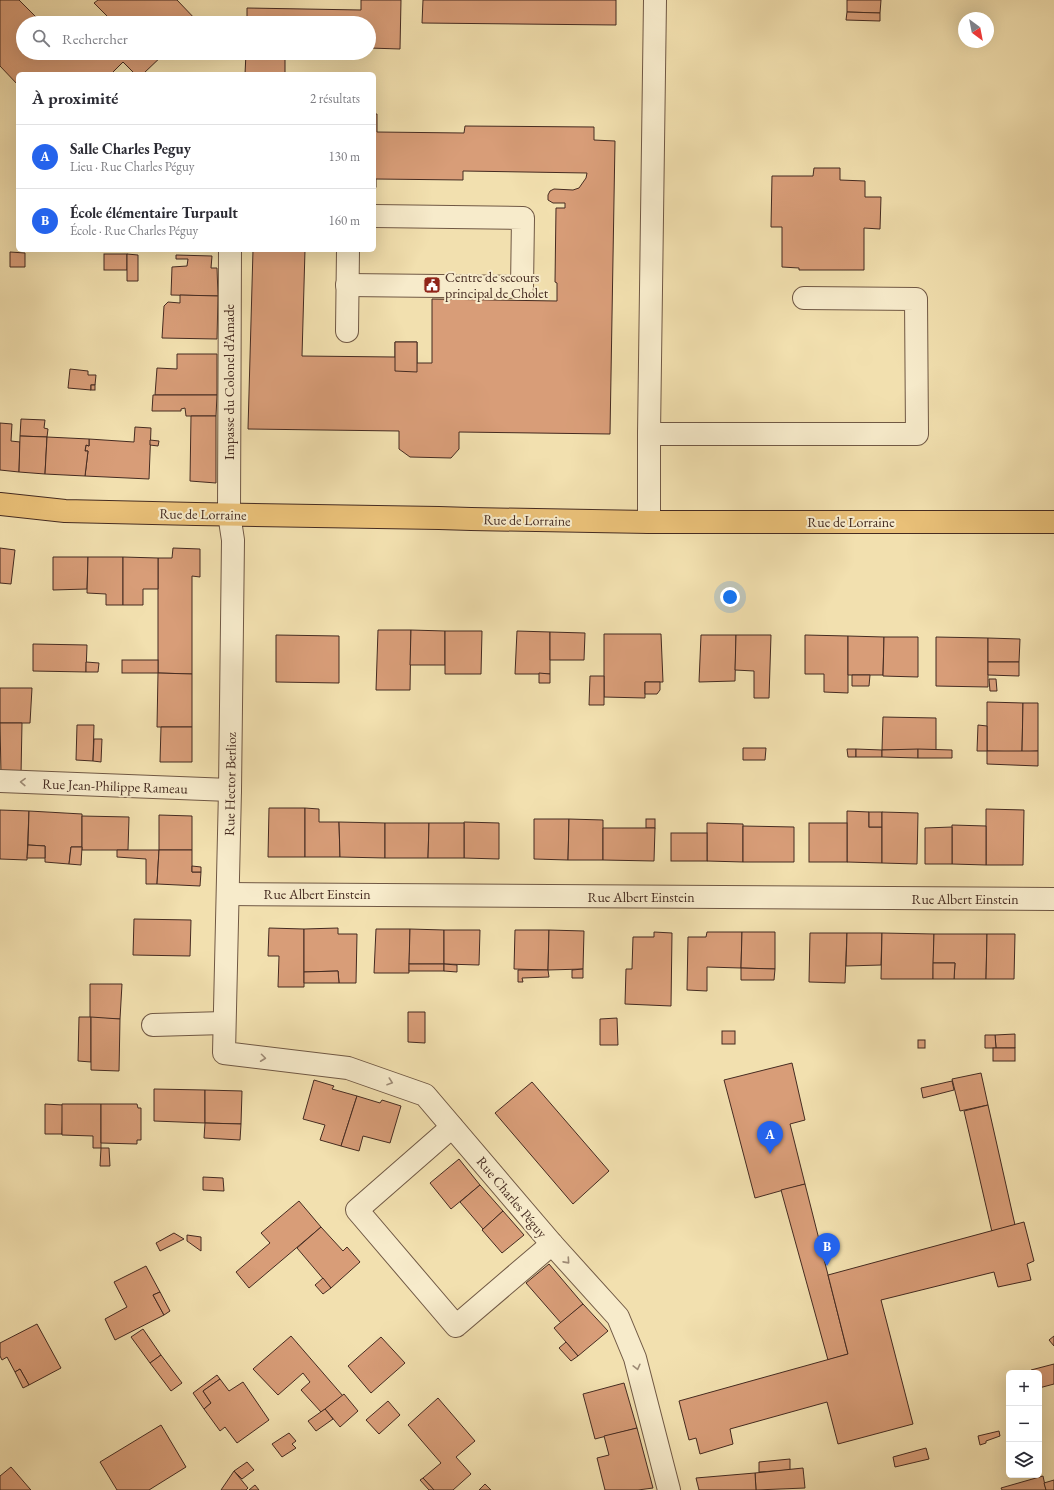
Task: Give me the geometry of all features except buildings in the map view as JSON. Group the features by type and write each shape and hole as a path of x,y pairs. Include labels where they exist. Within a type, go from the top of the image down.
{"main road":[{"name":"Rue de Lorraine","path":"0,504 65,511 649,522 1054,522"}],"street":[{"path":"649,522 655,0"},
{"path":"347,285 522,288 523,218 376,216"},
{"name":"Impasse du Colonel d’Amade","path":"229,514 230,252"},
{"path":"347,331 348,252"},
{"path":"649,434 917,434 916,299 804,298"},
{"name":"Rue Hector Berlioz","path":"224,1053 230,790 233,540 229,514"},
{"name":"Rue Jean-Philippe Rameau","path":"0,781 230,790"},
{"name":"Rue Albert Einstein","path":"228,894 1054,899"},
{"path":"153,1025 224,1023"},
{"name":"Rue Charles Péguy","path":"224,1053 348,1068 425,1095 552,1244 618,1317 635,1358 669,1490"},
{"path":"452,1127 357,1210 456,1326 552,1244"}],"place":[{"name":"Centre de secours principal de Cholet","path":"432,285"},
{"name":"Salle Charles Peguy","path":"770,1154"},
{"name":"École élémentaire Turpault","path":"827,1266"}]}
